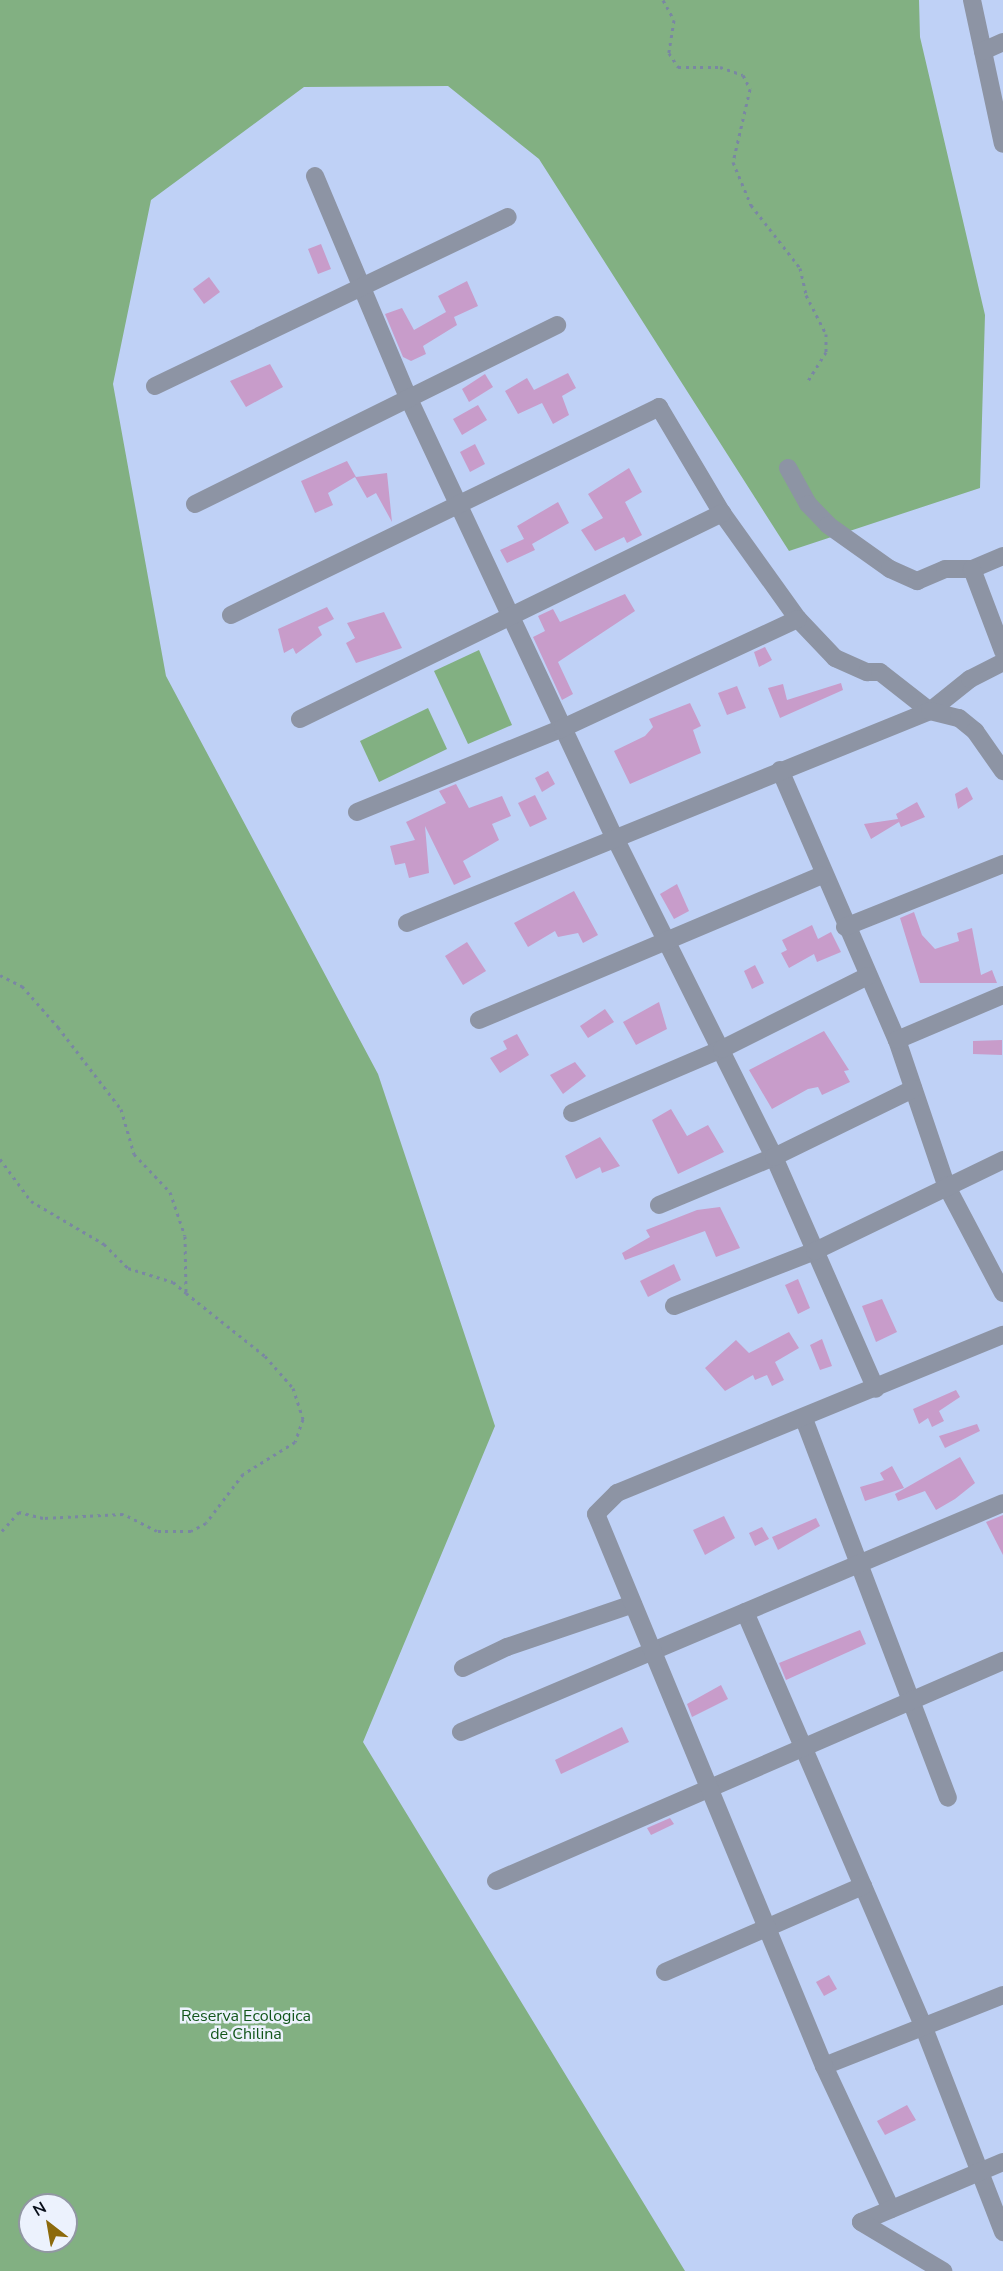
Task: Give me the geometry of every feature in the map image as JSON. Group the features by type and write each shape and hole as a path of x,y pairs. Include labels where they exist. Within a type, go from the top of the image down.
{"street":[{"path":"972,0 1003,144"},
{"path":"983,51 1003,42"},
{"path":"315,176 408,397 614,836 670,942 774,1157 876,1389"},
{"path":"155,386 508,217"},
{"path":"195,504 557,325"},
{"path":"231,615 659,407 722,513 798,619 835,658 887,675 930,711 959,718 975,731 1003,771"},
{"path":"788,468 808,504 828,525 890,569 917,581 945,569 972,569 1003,556"},
{"path":"300,719 722,513"},
{"path":"972,569 1003,651"},
{"path":"357,812 563,728 798,619"},
{"path":"407,923 614,836 930,711 970,678 1003,662"},
{"path":"780,770 822,875 897,1040 946,1185 1003,1293"},
{"path":"845,927 1003,864"},
{"path":"479,1020 670,942 822,875"},
{"path":"572,1113 722,1049 868,976"},
{"path":"897,1040 1003,995"},
{"path":"659,1205 774,1157 914,1089"},
{"path":"674,1306 815,1251 946,1185 1003,1160"},
{"path":"891,2209 824,2066 596,1514 617,1492 804,1419 1003,1335"},
{"path":"804,1419 948,1798"},
{"path":"461,1732 1003,1503"},
{"path":"463,1668 507,1647 633,1604"},
{"path":"745,1612 924,2028 1003,2232"},
{"path":"496,1881 1003,1660"},
{"path":"664,1972 863,1886"},
{"path":"824,2066 1003,1995"},
{"path":"942,2271 861,2222 1003,2162"}],"path":[{"path":"663,0 674,20 669,53 678,66 720,67 743,75 750,89 733,162 751,205 800,268 826,334 826,352 808,381"},
{"path":"0,975 22,986 58,1027 121,1109 134,1154 170,1192 185,1236 186,1293"},
{"path":"0,1160 31,1201 104,1244 128,1268 173,1282 265,1356 293,1388 303,1419 295,1442 243,1474 206,1523 191,1531 157,1531 123,1514 43,1518 19,1512 0,1533"}],"green space":[{"name":"Reserva Ecologica de Chilina","path":"0,0 919,0 920,37 985,315 980,488 789,551 539,159 448,86 304,87 151,200 113,384 166,676 378,1074 495,1426 363,1742 685,2271 0,2271"},
{"path":"479,650 512,725 468,744 434,671"},
{"path":"428,708 447,749 379,782 360,741"}],"building":[{"path":"321,244 331,269 318,274 308,249"},
{"path":"209,277 220,292 204,304 193,289"},
{"path":"467,281 478,306 454,317 457,325 423,346 426,354 411,361 403,357 385,314 402,308 414,330 446,312 438,296"},
{"path":"270,364 283,387 246,407 230,381"},
{"path":"568,373 576,388 562,396 569,415 553,424 542,403 518,414 505,391 527,378 534,390"},
{"path":"485,374 493,387 469,402 462,389"},
{"path":"478,405 487,420 462,435 453,419"},
{"path":"475,444 485,464 470,472 460,452"},
{"path":"347,461 356,477 387,473 392,522 376,493 367,498 355,477 328,493 333,505 315,513 301,481"},
{"path":"629,468 642,492 625,502 642,535 627,543 624,537 595,551 581,530 603,518 588,494"},
{"path":"558,502 569,523 532,544 535,550 507,563 500,550 524,539 517,526"},
{"path":"625,594 635,611 558,662 573,694 562,700 533,637 545,631 538,616 553,609 560,622"},
{"path":"327,607 334,619 318,627 322,635 296,654 293,648 284,653 278,629"},
{"path":"384,612 402,648 356,663 346,643 355,638 347,623"},
{"path":"765,647 772,660 759,667 754,652"},
{"path":"841,683 843,690 780,718 768,688 783,684 787,700"},
{"path":"737,686 746,708 727,715 718,693"},
{"path":"690,703 701,726 693,730 701,753 630,784 614,751 645,736 653,727 649,719"},
{"path":"548,771 555,784 542,792 535,778"},
{"path":"456,784 469,808 502,796 511,816 492,824 499,840 463,861 471,877 454,885 425,826 429,873 409,878 405,863 395,865 390,846 415,840 406,822 446,803 439,791"},
{"path":"967,787 973,799 958,809 955,794"},
{"path":"535,795 547,819 530,827 518,803"},
{"path":"917,802 925,817 901,827 899,822 871,839 864,824 898,819 896,814"},
{"path":"677,884 689,911 674,919 660,894"},
{"path":"574,891 598,935 583,943 578,933 558,937 555,931 528,947 514,923"},
{"path":"914,912 922,935 935,949 959,941 957,933 972,928 981,975 992,970 997,983 920,983 900,918"},
{"path":"812,925 818,939 831,932 841,952 817,962 814,954 789,968 781,953 787,950 782,940"},
{"path":"467,942 486,971 463,985 445,956"},
{"path":"755,965 764,983 752,989 744,971"},
{"path":"659,1002 667,1029 636,1045 623,1022"},
{"path":"605,1009 614,1022 588,1038 580,1026"},
{"path":"824,1031 849,1070 844,1071 850,1082 822,1095 818,1087 808,1089 772,1109 749,1070"},
{"path":"517,1034 529,1055 500,1073 490,1058 507,1049 503,1041"},
{"path":"1002,1040 1002,1055 973,1054 973,1041"},
{"path":"575,1062 586,1076 563,1094 550,1075"},
{"path":"671,1109 687,1136 708,1125 724,1152 678,1174 652,1120"},
{"path":"600,1137 620,1166 602,1173 600,1167 576,1179 565,1156"},
{"path":"720,1207 740,1248 716,1257 705,1231 625,1260 622,1253 650,1237 646,1230 697,1210"},
{"path":"674,1264 681,1280 648,1297 640,1281"},
{"path":"798,1279 810,1308 798,1314 785,1285"},
{"path":"882,1299 897,1332 876,1342 862,1306"},
{"path":"789,1332 799,1348 775,1362 784,1380 772,1386 767,1375 755,1380 753,1375 725,1391 705,1368 736,1340 749,1353"},
{"path":"822,1339 832,1366 820,1370 810,1345"},
{"path":"956,1390 960,1397 939,1411 944,1421 932,1427 928,1418 919,1424 913,1409"},
{"path":"977,1424 980,1431 945,1448 939,1436"},
{"path":"960,1457 975,1483 955,1499 936,1510 925,1491 898,1501 895,1494"},
{"path":"892,1466 904,1488 865,1501 860,1487 884,1480 880,1473"},
{"path":"1003,1515 1003,1555 986,1522"},
{"path":"724,1516 735,1538 705,1555 693,1530"},
{"path":"816,1518 820,1526 778,1550 772,1537"},
{"path":"762,1527 769,1539 755,1546 749,1533"},
{"path":"860,1630 866,1644 786,1680 779,1663"},
{"path":"721,1685 728,1699 692,1717 687,1704"},
{"path":"622,1727 629,1742 561,1774 555,1760"},
{"path":"670,1818 674,1824 651,1835 647,1828"},
{"path":"829,1975 837,1989 824,1996 816,1982"},
{"path":"907,2105 916,2120 885,2135 877,2121"}]}
